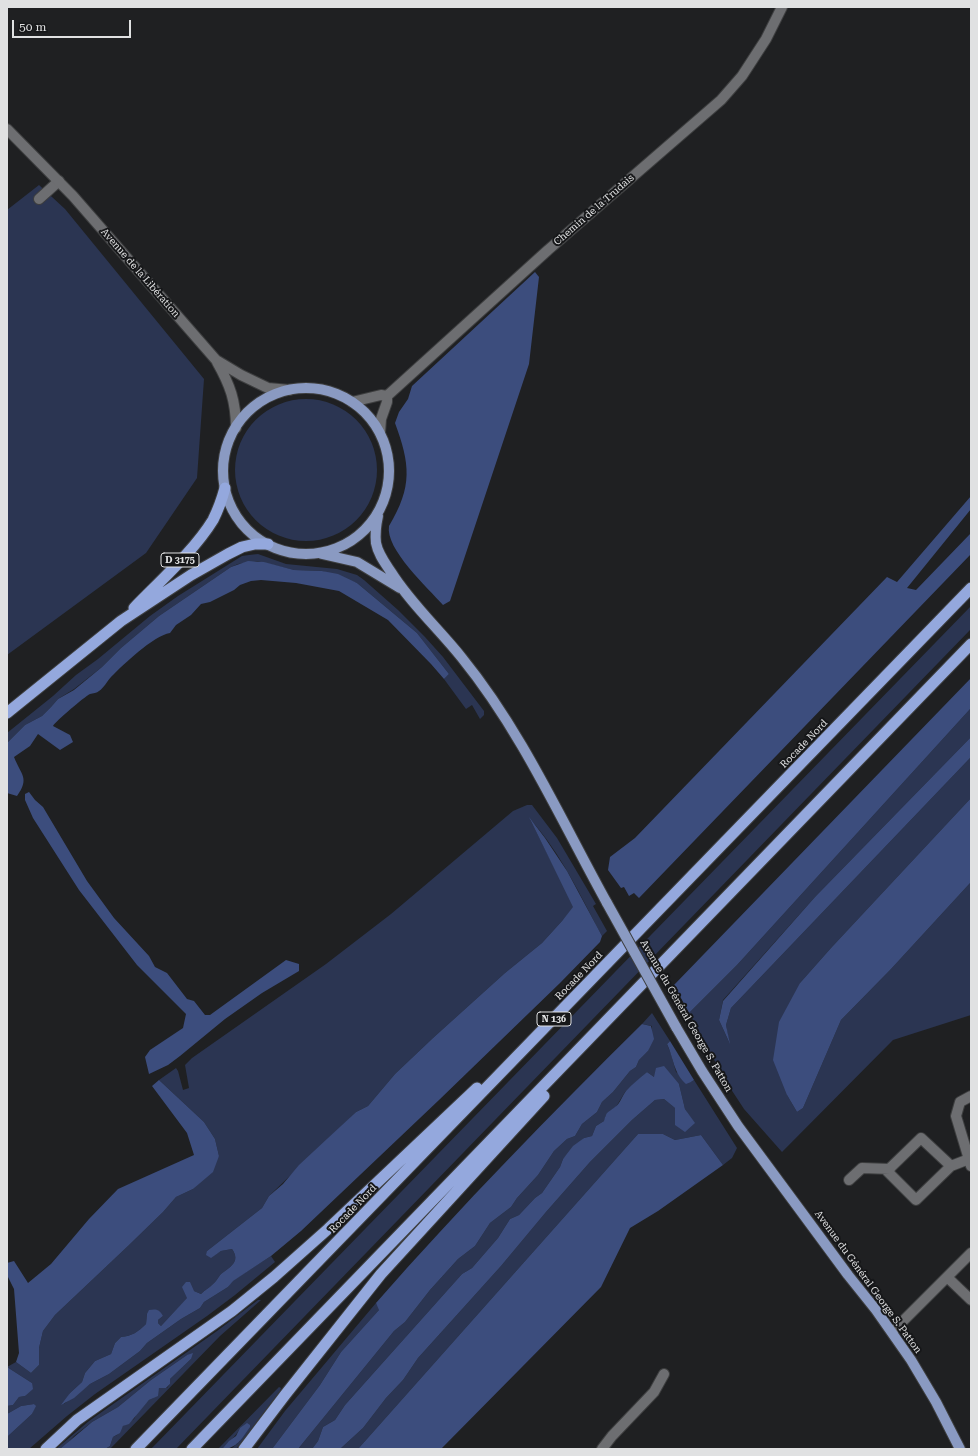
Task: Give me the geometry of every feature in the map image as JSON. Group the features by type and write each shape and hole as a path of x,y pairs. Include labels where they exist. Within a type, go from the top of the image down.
{"highway":[{"name":"D 3175","path":"121,622 198,541 213,520 225,488"},
{"name":"D 3175","path":"7,713 121,622 191,575 228,554 242,548 255,544 268,544"},
{"name":"Rocade Nord","path":"136,1449 971,588"},
{"path":"192,1449 971,644"},
{"path":"244,1449 381,1274 459,1190 677,948"},
{"path":"46,1449 78,1420 232,1311 274,1278 586,986"}],"main road":[{"path":"306,388 338,394 352,402 372,421 380,433 387,452 389,472 386,493 378,512 365,529 347,543 334,549 319,553 296,553 284,551 255,536 244,526 229,502 223,472 229,442 236,428 246,414 259,403 274,395 290,390 306,388"},
{"name":"Avenue du Général George S. Patton","path":"378,512 376,543 381,557 401,589 462,657 492,697 546,788 607,903 702,1072 730,1114 892,1332 936,1402 960,1449"},
{"name":"Avenue du Général George S. Patton","path":"319,553 357,562 380,578 401,589"}],"street":[{"name":"Chemin de la Trudais","path":"386,396 548,250 721,100 742,76 766,39 782,7"},
{"name":"Avenue de la Libération","path":"7,129 59,181 216,360 241,375 268,388 290,390"},
{"path":"39,199 59,181"},
{"path":"216,360 232,392 236,414 236,428"},
{"path":"352,402 381,395 386,396 387,402 381,419 380,433"},
{"path":"951,1166 921,1138 887,1171 916,1200 951,1166 970,1163 956,1116 960,1102 971,1096"},
{"path":"849,1180 862,1168 890,1169"},
{"path":"892,1332 971,1253"},
{"path":"947,1277 971,1300"},
{"path":"602,1449 612,1436 654,1392 664,1374"}],"shaded area":[{"path":"39,185 65,209 204,379 197,478 146,553 7,655 7,210"},
{"path":"535,272 539,277 529,364 450,601 443,605 418,579 400,557 390,535 389,526 402,499 407,475 404,451 395,423 399,412 408,399 412,386"},
{"path":"299,399 313,399 340,407 361,425 372,443 376,456 376,484 369,504 351,525 340,533 327,538 313,541 299,541 272,533 251,515 243,504 238,491 235,477 235,463 243,436 261,415 272,407 285,402"},
{"path":"971,496 971,509 907,588 916,590 971,533 971,554 639,898 634,893 629,896 624,887 621,888 608,870 610,857 635,838 887,577 897,582"},
{"path":"258,554 286,564 337,569 357,575 398,610 425,637 443,657 484,711 484,715 480,719 472,705 466,709 444,679 449,674 417,633 357,583 322,571 294,570 257,561 238,564 231,567 159,616 121,648 102,667 74,689 58,699 42,716 25,725 7,743 7,733 150,616 178,596 242,556"},
{"path":"248,561 264,562 294,570 322,571 338,574 357,583 417,633 449,674 444,679 388,620 339,591 296,583 261,580 251,581 240,585 234,590 210,602 201,604 191,615 176,625 170,633 155,639 131,658 111,677 101,690 90,694 64,714 53,726 70,735 73,742 60,750 38,734 30,746 14,757 24,780 21,790 17,796 7,793 7,743 25,725 42,716 58,699 74,690 159,616 231,567"},
{"path":"971,606 971,629 176,1449 151,1449"},
{"path":"971,678 971,708 737,965 689,1013 674,985"},
{"path":"971,708 971,737 815,897 723,1000 719,1020 729,1042 726,1025 731,1008 971,757 971,798 800,983 787,1095 797,1112 803,1108 841,1020 891,969 971,882 971,1015 893,1040 782,1152 744,1109 725,1080 689,1013 737,965"},
{"path":"971,737 971,757 731,1008 726,1025 730,1044 719,1020 723,1001 815,897"},
{"path":"29,792 43,807 87,881 114,918 149,956 155,967 167,973 187,999 194,1001 205,1015 210,1015 286,960 299,964 299,971 262,993 225,1019 168,1065 149,1074 145,1057 150,1050 183,1028 186,1014 137,965 79,890 33,818 25,800 25,794"},
{"path":"971,798 971,882 891,969 841,1020 803,1108 797,1112 787,1095 773,1060 779,1022 800,983"},
{"path":"527,805 532,805 557,838 596,904 593,906 607,931 602,936 561,861 530,819 574,907 542,943 505,973 395,1074 368,1106 356,1112 269,1196 262,1208 207,1251 211,1257 221,1251 232,1249 235,1257 233,1264 221,1274 214,1283 201,1294 194,1291 161,1326 158,1323 158,1320 163,1316 147,1314 146,1324 143,1327 132,1335 121,1337 115,1343 111,1354 95,1361 85,1373 82,1382 70,1393 64,1404 90,1384 109,1374 140,1351 147,1343 181,1319 200,1308 204,1302 228,1287 232,1281 271,1256 275,1262 207,1316 95,1394 29,1449 7,1449 7,1437 32,1414 35,1406 34,1404 21,1406 7,1414 7,1406 13,1405 19,1397 25,1396 32,1383 7,1367 16,1362 31,1373 39,1365 39,1348 43,1331 55,1315 163,1212 176,1197 193,1189 219,1156 215,1139 204,1122 159,1080 176,1068 183,1090 189,1088 185,1065 192,1058 326,964 391,914 513,811"},
{"path":"529,817 567,871 602,936 600,942 560,983 439,1100 301,1231 271,1256 233,1281 228,1287 204,1302 200,1308 181,1319 147,1343 140,1351 109,1374 90,1384 74,1398 61,1405 70,1393 82,1382 85,1373 95,1361 111,1354 115,1343 121,1337 135,1333 146,1324 149,1310 157,1310 162,1314 163,1316 158,1320 158,1323 161,1326 187,1298 182,1287 186,1282 190,1282 194,1291 201,1294 214,1283 221,1274 233,1264 235,1257 232,1249 221,1251 211,1258 206,1255 207,1251 262,1208 269,1196 283,1184 299,1165 356,1112 368,1106 395,1074 505,973 542,943 562,921 573,907"},
{"path":"652,1013 670,1041 667,1044 676,1072 691,1082 694,1080 737,1148 732,1158 723,1165 701,1135 675,1140 663,1134 638,1134 358,1449 340,1449 363,1428 386,1398 403,1380 418,1358 501,1266 590,1162 632,1120 655,1100 664,1099 694,1123 685,1109 679,1084 654,1077 647,1072 625,1092 616,1107 606,1115 604,1121 596,1126 592,1136 584,1138 563,1159 560,1167 542,1193 535,1198 519,1215 510,1219 498,1238 472,1268 462,1274 345,1405 335,1420 323,1427 318,1441 312,1449 298,1449 394,1331 405,1322 430,1290 458,1259 475,1246 490,1223 511,1207 517,1198 538,1175 554,1151 567,1139 575,1136 582,1124 597,1112 602,1102 613,1092 630,1071 636,1067 639,1060 648,1051 652,1026 642,1024"},
{"path":"642,1024 651,1026 654,1039 648,1051 639,1060 636,1067 630,1071 613,1092 602,1102 597,1112 582,1124 575,1136 567,1139 554,1151 538,1175 517,1198 511,1207 490,1223 475,1246 458,1259 430,1290 405,1322 394,1331 298,1449 272,1449 320,1385 341,1352 379,1310 376,1303 507,1161"},
{"path":"670,1041 694,1080 691,1082 686,1084 679,1075 667,1044"},
{"path":"664,1066 679,1084 685,1109 695,1123 685,1132 675,1125 675,1108 664,1099 655,1100 632,1120 590,1162 501,1266 418,1358 403,1380 386,1398 363,1428 340,1449 312,1449 318,1441 323,1427 335,1420 345,1405 462,1274 472,1268 498,1238 510,1219 519,1215 535,1198 542,1193 573,1146 584,1138 592,1136 596,1126 604,1121 607,1113 617,1106 626,1091 636,1081 647,1072 654,1077 656,1068"},
{"path":"159,1080 204,1122 215,1139 219,1156 213,1172 193,1189 176,1197 163,1212 55,1315 43,1331 39,1348 39,1365 31,1373 16,1362 19,1353 14,1289 7,1275 7,1263 14,1261 28,1283 51,1264 89,1219 118,1189 194,1155 187,1133 152,1086"},
{"path":"638,1134 663,1134 675,1140 701,1135 723,1165 658,1211 630,1228 601,1287 441,1449 358,1449"},
{"path":"258,1300 261,1300 220,1336 110,1449 105,1449 110,1446 113,1437 117,1435 123,1426 134,1419 137,1413 149,1400 153,1398 159,1388 167,1388 170,1384 170,1379 191,1359 187,1355 151,1380 118,1407 92,1422 74,1436 66,1445 60,1449 56,1449 89,1421 217,1331"},
{"path":"376,1303 380,1309 341,1352 320,1385 272,1449 257,1449 285,1411"},
{"path":"193,1353 191,1359 170,1379 170,1384 166,1388 159,1388 158,1396 149,1400 129,1424 123,1426 120,1433 113,1437 110,1446 105,1449 60,1449 92,1422 118,1407 151,1380 187,1355"},
{"path":"7,1367 32,1383 33,1389 25,1396 19,1397 13,1405 7,1406"},
{"path":"279,1387 281,1388 280,1391 236,1449 231,1449 240,1441 240,1428 222,1449 218,1449"},
{"path":"34,1404 36,1406 32,1414 7,1437 7,1414 21,1406"},
{"path":"247,1423 250,1427 242,1439 232,1447 222,1449 236,1436 240,1428"}]}
